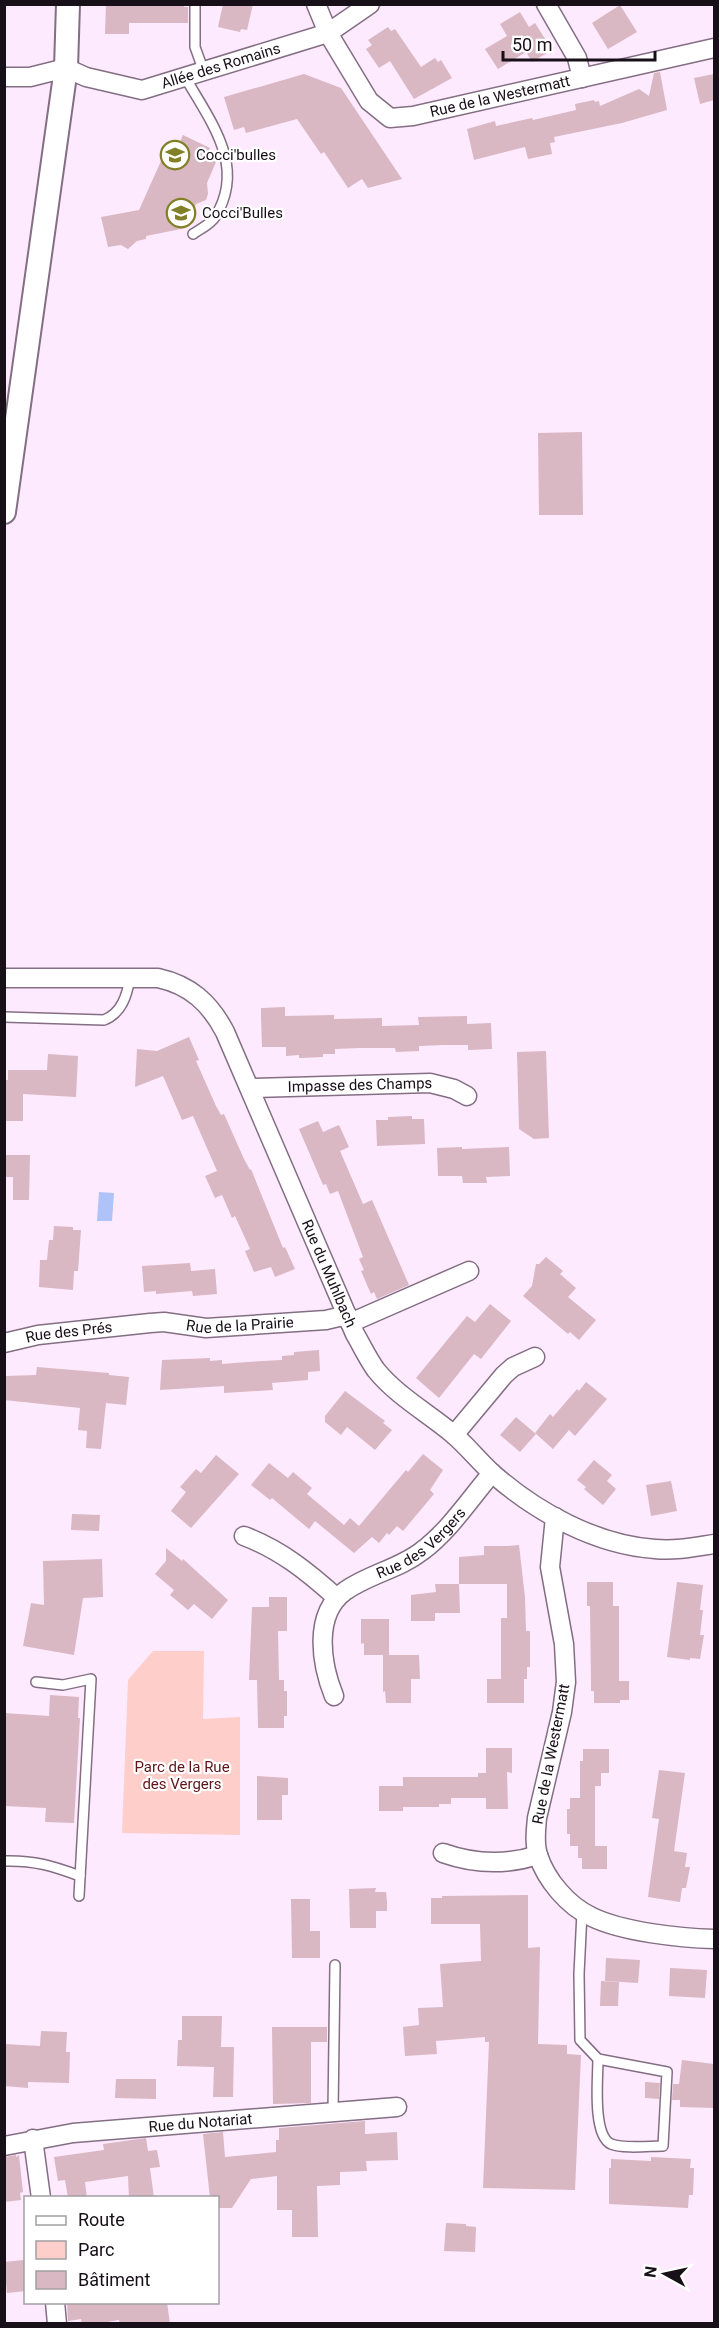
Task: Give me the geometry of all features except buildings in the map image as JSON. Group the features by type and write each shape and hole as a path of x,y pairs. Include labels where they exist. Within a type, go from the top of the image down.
{"street":[{"path":"4,512 66,68 68,4"},
{"path":"316,4 328,33"},
{"name":"Allée des Romains","path":"66,68 86,77 142,90 328,33 370,4"},
{"path":"546,4 577,58 582,78"},
{"name":"Rue de la Westermatt","path":"328,33 369,101 390,118 413,116 714,48"},
{"path":"4,77 30,77 66,68"},
{"name":"Rue du Muhlbach","path":"4,978 158,978 173,981 202,999 218,1018 348,1319 363,1350 377,1371 454,1435 492,1473 533,1504 555,1517 600,1537 636,1546 668,1549 714,1544"},
{"name":"Impasse des Champs","path":"250,1088 430,1083 454,1089 467,1096"},
{"name":"Rue de la Prairie","path":"135,1326 164,1322 194,1328 213,1328 348,1319 469,1271"},
{"name":"Rue des Prés","path":"4,1343 38,1335 135,1326"},
{"path":"454,1435 504,1375 513,1367 535,1357"},
{"name":"Rue des Vergers","path":"337,1598 361,1582 393,1569 425,1549 492,1473"},
{"name":"Rue de la Westermatt","path":"555,1517 550,1567 564,1644 566,1682 562,1712 537,1818 538,1855 552,1881 571,1904 602,1922 669,1935 714,1939"},
{"path":"244,1536 265,1544 290,1558 337,1598 330,1609 323,1637 326,1674 334,1696"},
{"path":"443,1853 457,1858 485,1862 508,1861 538,1855"},
{"name":"Rue du Notariat","path":"4,2146 73,2133 397,2106"},
{"path":"33,2139 41,2196"},
{"path":"55,2304 57,2324"}],"lane":[{"path":"195,4 195,47 204,72"},
{"path":"185,77 220,137 228,161 227,187 214,219 193,234"},
{"path":"4,1017 104,1020 117,1012 126,996 130,978"},
{"path":"36,1682 63,1685 91,1679 79,1896"},
{"path":"4,1861 28,1860 80,1876"},
{"path":"582,1912 579,1974 580,2040 598,2059 667,2072 663,2146 620,2146 610,2144 603,2136 599,2124 598,2059"},
{"path":"333,2112 334,1965"}],"green space":[{"name":"Parc de la Rue des Vergers","path":"153,1651 204,1651 203,1719 240,1717 240,1835 122,1833 128,1680"}],"water":[{"path":"99,1192 114,1193 112,1221 97,1221"}],"place":[{"name":"Cocci'bulles","path":"175,155"},
{"name":"Cocci'Bulles","path":"181,213"}]}
